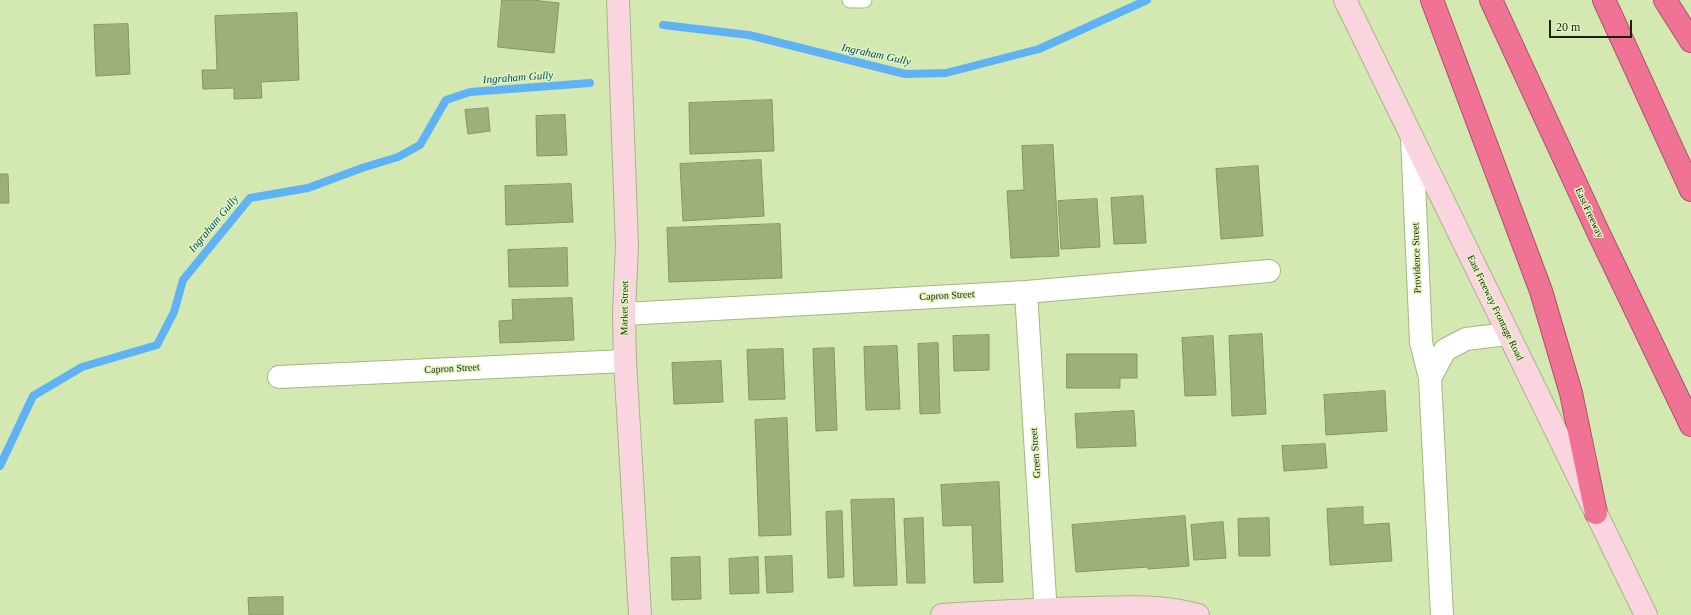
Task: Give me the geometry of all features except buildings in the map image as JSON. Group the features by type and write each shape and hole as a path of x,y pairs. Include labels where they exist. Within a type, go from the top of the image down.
{"highway":[{"path":"1432,0 1541,291 1571,393 1596,513"},
{"name":"East Freeway","path":"1491,0 1599,234 1691,425"},
{"path":"1604,0 1691,190"},
{"path":"1664,0 1691,42"}],"street":[{"name":"Market Street","path":"618,0 627,245 624,314 625,361 640,615"},
{"name":"East Freeway Frontage Road","path":"1345,0 1646,615"},
{"name":"Providence Street","path":"1412,137 1421,342 1430,378 1442,615"},
{"name":"Capron Street","path":"624,314 1026,292 1269,271"},
{"name":"Green Street","path":"1026,292 1046,612"},
{"name":"Providence Street","path":"1430,378 1444,350 1466,339 1508,334"},
{"name":"Capron Street","path":"279,377 625,361"},
{"path":"942,615 1046,612 1142,606 1179,609 1198,615"}],"lane":[{"path":"850,0 864,0"}],"waterway":[{"name":"Ingraham Gully","path":"663,25 749,35 905,74 946,73 1039,49 1147,0"},
{"name":"Ingraham Gully","path":"0,466 33,396 82,367 157,345 174,312 183,280 250,198 308,188 362,168 398,157 420,145 446,100 470,92 590,83"}]}
